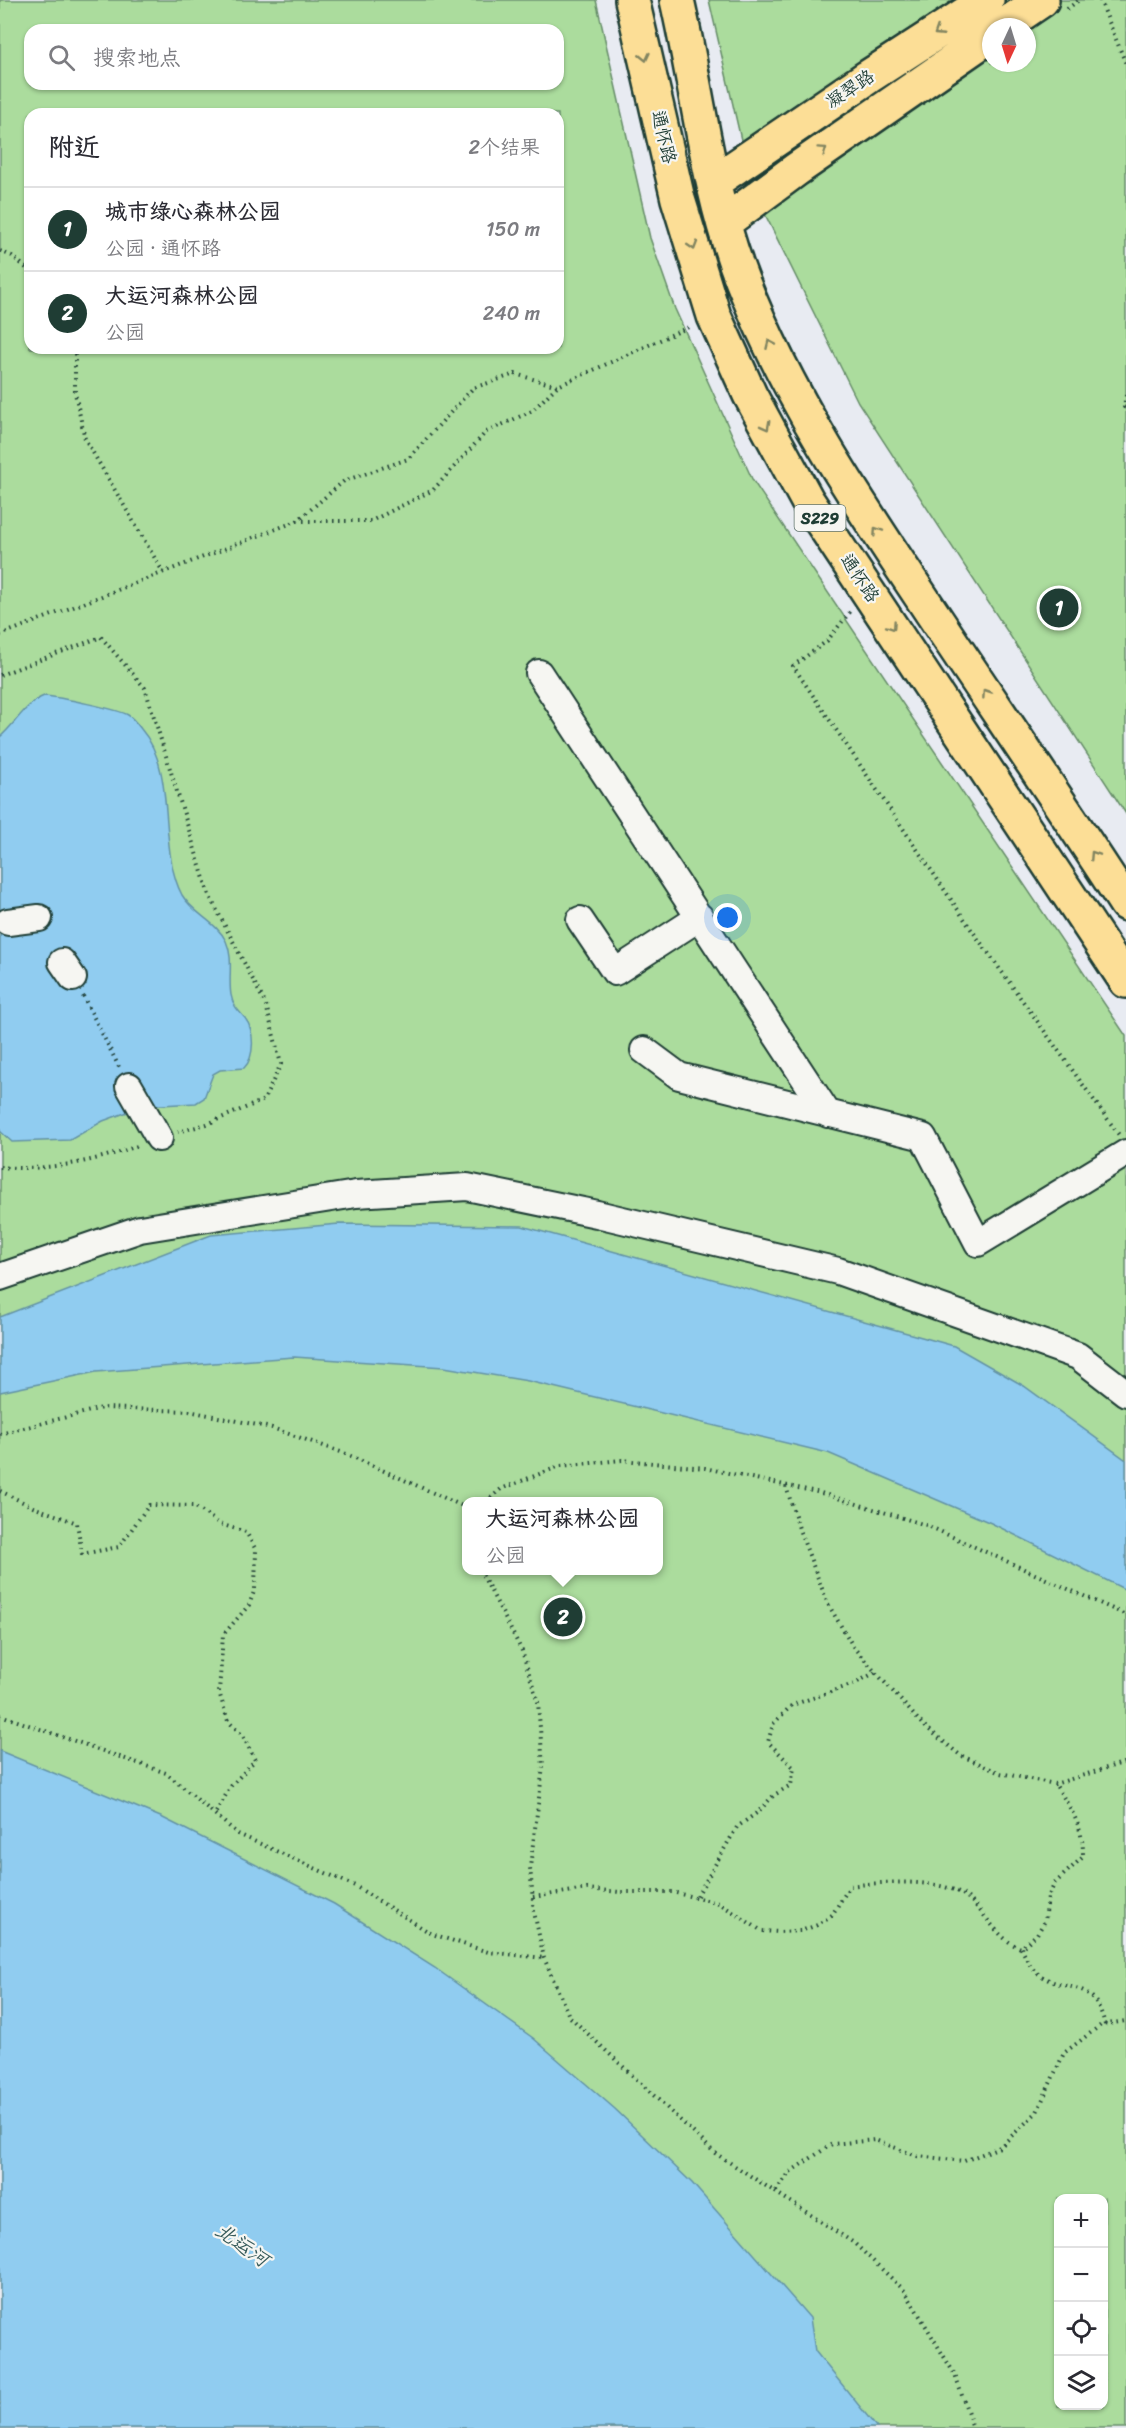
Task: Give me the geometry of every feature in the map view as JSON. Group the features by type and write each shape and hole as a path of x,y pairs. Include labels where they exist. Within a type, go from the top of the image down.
{"main road":[{"name":"通怀路","path":"632,0 678,199 714,316 750,395 797,483 1126,981"},
{"name":"S229","path":"677,0 715,181 741,278 792,393 837,470 1126,904"},
{"name":"凝翠路","path":"715,181 868,77 987,0"},
{"path":"1015,18 1042,0"},
{"name":"凝翠路","path":"725,222 797,169 982,41"},
{"path":"797,169 784,167 780,160 782,152 849,105 868,77"}],"street":[{"path":"539,673 828,1114"},
{"path":"580,920 615,972 700,917"},
{"path":"8,922 39,918"},
{"path":"644,1050 679,1076 923,1137 978,1242 1126,1153"},
{"path":"129,1086 153,1128"},
{"path":"0,1276 140,1229 356,1194 467,1187 597,1214 838,1271 1077,1356 1126,1394"}],"path":[{"path":"1100,0 1126,64"},
{"path":"0,250 12,256 24,267"},
{"path":"297,520 371,521 433,490 486,432 532,411 558,386 714,316"},
{"path":"75,354 75,393 85,439 163,572"},
{"path":"0,634 297,520 344,481 408,459 473,388 515,374 558,386"},
{"path":"1126,395 1124,407 1126,408"},
{"path":"868,591 827,641 793,666 971,930 1126,1145"},
{"path":"0,675 101,638 145,688 208,895 266,1005 281,1064 264,1100 207,1124 153,1128 104,1158 34,1170 0,1167"},
{"path":"67,970 129,1086"},
{"path":"0,1434 102,1408 189,1411 272,1428 344,1452 462,1506"},
{"path":"492,1497 501,1489 560,1466 622,1460 705,1468 820,1493 926,1525 1126,1614"},
{"path":"786,1486 800,1532 828,1604 854,1648 922,1724 960,1755 1000,1773 1055,1784 1126,1762"},
{"path":"0,1491 33,1508 77,1523 82,1554 119,1546 148,1505 194,1506 220,1524 246,1532 256,1551 255,1589 249,1605 223,1635 219,1692 228,1720 243,1736 255,1760 231,1786 215,1815"},
{"path":"483,1575 522,1651 538,1701 543,1767 530,1867 532,1897 544,1958 569,2016 715,2153 854,2242 905,2291 955,2375 973,2428"},
{"path":"697,1896 737,1827 758,1812 774,1795 791,1785 794,1768 768,1742 773,1724 792,1705 854,1684 876,1672"},
{"path":"0,1715 166,1773 238,1834 355,1886 432,1934 488,1952 544,1958"},
{"path":"1021,1948 1037,1934 1045,1920 1048,1897 1055,1883 1083,1857 1084,1844 1075,1812 1055,1784"},
{"path":"532,1897 587,1889 620,1892 672,1892 697,1896 719,1903 762,1931 779,1932 801,1930 817,1925 832,1915 850,1886 895,1882 947,1888 966,1896 1008,1943 1021,1948 1035,1971 1093,1996 1102,2010 1106,2025"},
{"path":"776,2191 790,2172 832,2144 875,2140 917,2156 964,2161 1000,2147 1037,2112 1064,2053 1101,2025 1126,2021"}],"green space":[{"path":"0,0 596,0 650,238 675,309 753,481 1126,1036 1126,2428 0,2428"},
{"path":"709,0 1126,0 1126,814 858,402 752,188"}],"water":[{"path":"44,696 88,704 128,715 152,746 160,766 164,788 170,855 175,876 187,902 222,934 226,941 230,954 232,999 251,1030 252,1051 244,1068 220,1070 213,1074 204,1098 196,1103 144,1106 103,1121 70,1140 12,1142 0,1131 0,737 26,709"},
{"path":"339,1224 522,1226 954,1346 1024,1386 1126,1460 1126,1590 991,1523 828,1453 528,1381 444,1367 294,1357 96,1372 0,1392 0,1317 211,1235"},
{"name":"北运河","path":"0,1751 163,1818 334,1904 435,1968 533,2038 615,2109 692,2183 810,2318 815,2351 877,2428 0,2428"}],"place":[{"name":"城市绿心森林公园","path":"1059,608"},
{"name":"大运河森林公园","path":"563,1617"}]}
